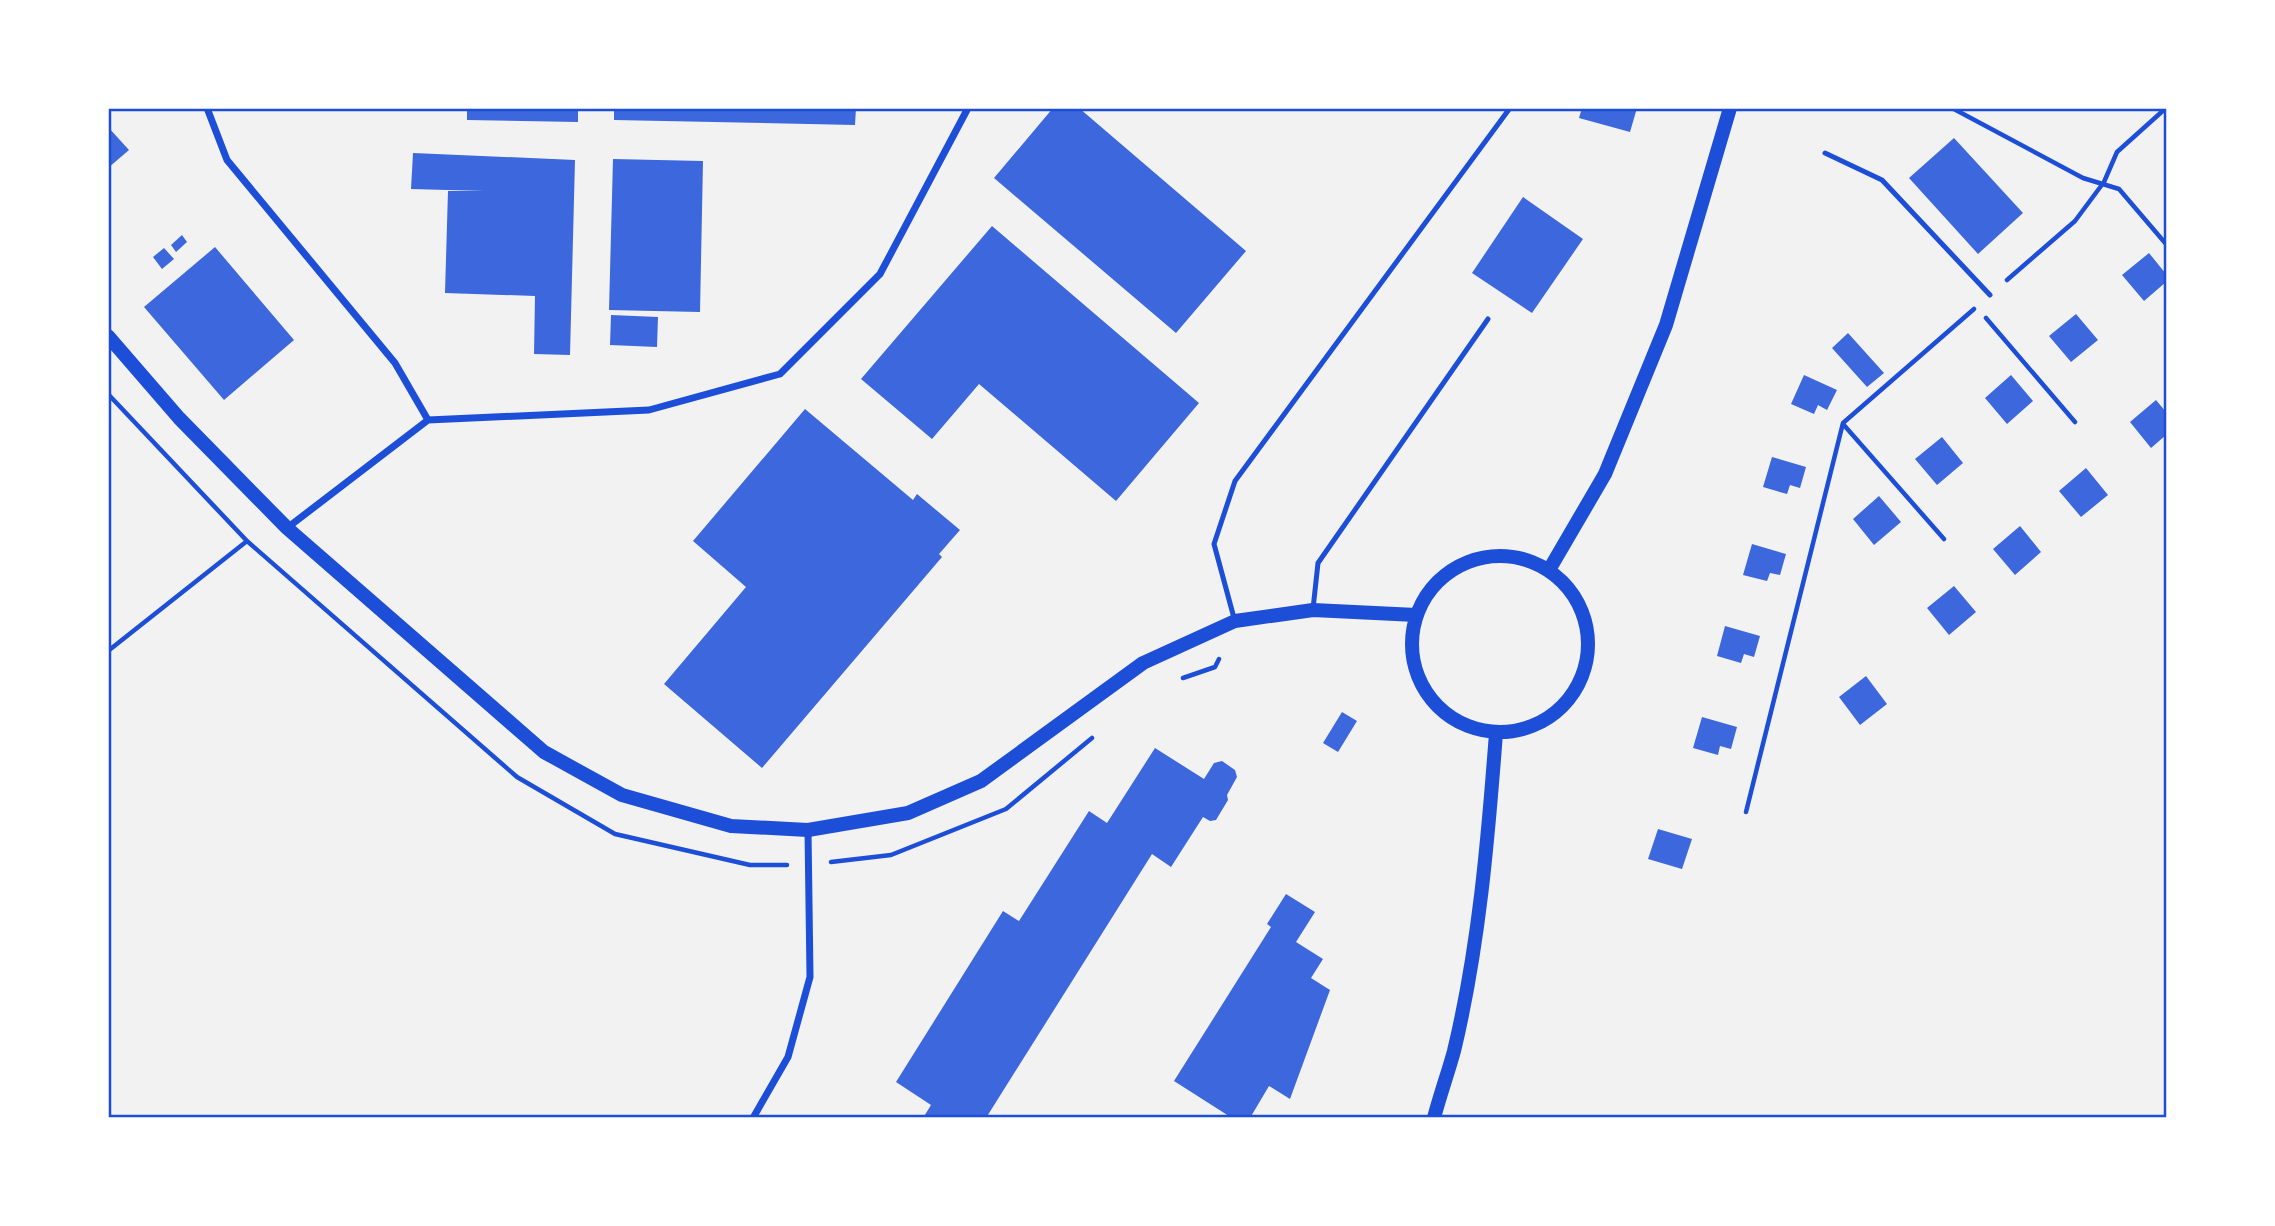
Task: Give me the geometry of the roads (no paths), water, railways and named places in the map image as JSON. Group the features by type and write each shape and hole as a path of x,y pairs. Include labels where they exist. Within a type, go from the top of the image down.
{"main road":[{"path":"1549,570 1605,474 1666,325 1730,108"},
{"path":"108,336 178,418 287,528 544,752 622,795 731,826 808,830 908,813 981,781 1143,663 1235,621 1313,610 1416,615"},
{"path":"1498,556 1525,559 1549,570 1570,590 1584,615 1589,643 1585,672 1572,697 1551,717 1525,730 1496,733 1469,727 1445,714 1426,694 1415,669 1412,642 1416,615 1429,592 1448,573 1472,561 1498,556"},
{"path":"1434,1118 1454,1051 1470,964 1488,841 1496,733"}],"street":[{"path":"207,108 227,160 395,363 428,420"},
{"path":"287,528 428,420 649,410 780,374 880,274 968,108"},
{"path":"753,1118 788,1057 810,977 808,830"}],"lane":[{"path":"1235,621 1214,544 1235,481 1510,108"},
{"path":"1825,153 1882,180 1990,295"},
{"path":"1313,610 1318,563 1488,319"}]}
